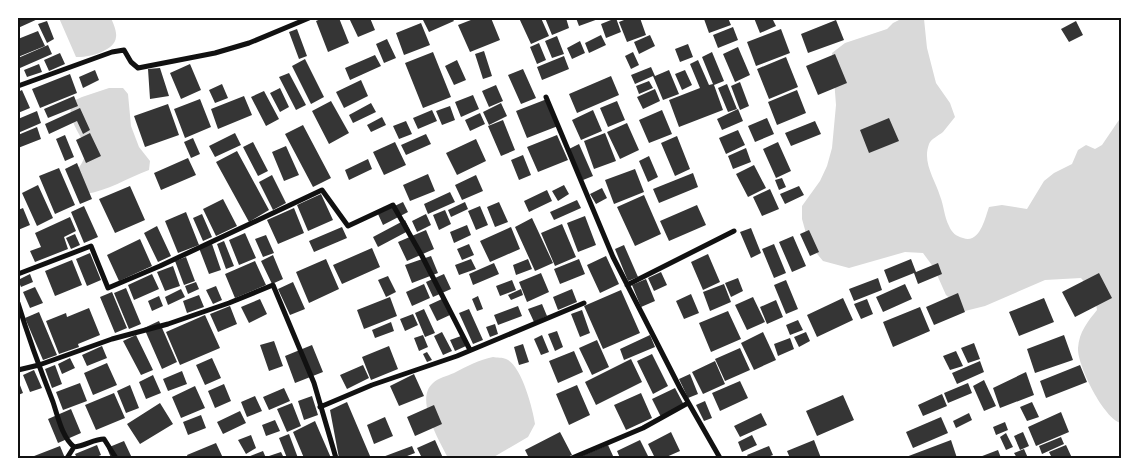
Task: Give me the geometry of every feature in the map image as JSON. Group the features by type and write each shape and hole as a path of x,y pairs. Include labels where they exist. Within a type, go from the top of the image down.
{"street":[{"path":"18,86 112,52 124,50 131,62 138,68 215,52 249,43 309,18"},
{"path":"546,97 613,257 688,403 720,458"},
{"path":"18,274 90,246 108,288 160,266 322,190 348,226 393,204 470,350"},
{"path":"627,285 734,231"},
{"path":"18,370 39,365 105,341 168,324 229,303 273,284 314,383 336,458"},
{"path":"18,303 64,433 70,444 74,447 83,446 97,439 104,439 116,458"},
{"path":"320,407 372,385 470,350 584,303"},
{"path":"572,458 644,428 688,403"},
{"path":"67,458 74,447"}],"shaded area":[{"path":"59,18 111,18 115,27 116,37 111,46 100,53 76,57"},
{"path":"903,18 924,19 927,48 936,83 950,103 955,117 943,132 930,142 927,158 947,222 951,231 958,236 969,239 978,234 989,207 1002,205 1027,209 1044,181 1054,173 1072,164 1078,150 1086,145 1095,149 1102,145 1121,117 1121,423 1107,412 1100,402 1087,378 1079,356 1078,348 1082,332 1097,310 1094,293 1081,278 1045,280 985,306 965,311 946,295 934,268 923,253 905,252 849,268 823,261 809,244 802,219 802,206 820,181 832,148 836,105 832,53 845,43 887,29 893,23"},
{"path":"109,88 123,88 128,94 131,126 139,147 150,161 149,170 110,187 85,194 77,170 83,161 85,148 73,122 71,102"},
{"path":"493,357 506,359 517,369 529,398 535,424 528,437 492,458 448,458 430,421 426,399 428,390 440,378"}],"building":[{"path":"18,18 40,18 18,28"},
{"path":"323,18 339,18 349,43 328,52 316,21"},
{"path":"349,18 370,18 375,30 358,37"},
{"path":"422,18 452,18 454,21 429,32"},
{"path":"476,18 491,18 500,40 470,52 458,25"},
{"path":"519,18 541,18 549,36 531,44"},
{"path":"545,18 566,18 569,28 552,35"},
{"path":"576,18 601,18 579,26"},
{"path":"616,18 621,32 606,38 601,24"},
{"path":"629,18 640,18 646,35 627,42 619,22"},
{"path":"728,18 731,25 709,33 704,19"},
{"path":"754,18 772,18 776,26 760,33"},
{"path":"836,20 844,40 808,53 801,34"},
{"path":"47,21 54,39 47,43 38,24"},
{"path":"1076,21 1083,35 1069,42 1061,29"},
{"path":"421,23 430,45 404,55 396,33"},
{"path":"733,27 738,40 718,48 713,35"},
{"path":"297,29 307,56 299,59 289,32"},
{"path":"781,29 790,53 756,66 747,42"},
{"path":"38,31 45,46 18,57 18,39"},
{"path":"601,35 606,45 589,53 585,43"},
{"path":"650,35 655,46 639,54 634,42"},
{"path":"557,36 564,54 552,58 545,41"},
{"path":"387,39 396,58 384,63 376,44"},
{"path":"580,41 585,53 572,59 567,48"},
{"path":"539,43 546,60 537,64 530,47"},
{"path":"688,44 693,57 680,62 675,49"},
{"path":"48,45 52,54 20,68 18,58"},
{"path":"738,47 750,75 735,82 723,54"},
{"path":"484,51 492,76 483,79 475,54"},
{"path":"433,52 451,97 423,108 405,63"},
{"path":"633,52 639,65 631,69 625,56"},
{"path":"712,52 724,81 714,85 723,110 679,127 669,100 700,88 690,64 698,60 709,85 713,84 702,57"},
{"path":"60,53 65,64 49,71 44,60"},
{"path":"835,54 847,83 818,95 806,66"},
{"path":"375,55 381,66 350,80 345,68"},
{"path":"564,56 569,69 542,80 537,67"},
{"path":"786,57 798,87 769,99 757,69"},
{"path":"305,59 324,97 311,104 292,66"},
{"path":"457,60 466,80 454,85 445,66"},
{"path":"39,64 42,72 27,77 24,70"},
{"path":"190,64 201,90 181,99 170,73"},
{"path":"651,67 655,76 669,70 679,94 663,100 653,76 635,84 631,75"},
{"path":"160,68 169,96 150,99 148,69"},
{"path":"523,69 536,98 521,104 508,75"},
{"path":"95,70 99,80 83,88 79,77"},
{"path":"685,70 692,85 682,90 675,74"},
{"path":"289,73 306,105 296,110 279,77"},
{"path":"70,74 77,93 40,108 32,89"},
{"path":"611,76 619,95 577,113 569,94"},
{"path":"361,80 368,96 344,108 336,92"},
{"path":"649,81 653,88 639,94 636,86"},
{"path":"740,82 749,106 740,110 731,86"},
{"path":"222,84 228,98 215,103 209,90"},
{"path":"727,84 737,109 728,112 718,88"},
{"path":"496,85 503,101 489,107 482,91"},
{"path":"280,88 289,107 280,112 270,93"},
{"path":"655,89 660,101 643,109 637,97"},
{"path":"22,90 30,108 18,113 18,92"},
{"path":"797,90 806,113 777,125 768,102"},
{"path":"264,91 279,119 266,126 251,97"},
{"path":"473,95 479,109 461,117 455,102"},
{"path":"74,96 78,106 48,118 44,109"},
{"path":"244,96 252,115 218,129 211,109"},
{"path":"200,99 211,127 185,138 174,109"},
{"path":"547,99 558,126 527,138 516,111"},
{"path":"331,101 349,133 329,144 312,111"},
{"path":"617,101 625,120 608,127 600,108"},
{"path":"371,103 376,112 353,123 349,115"},
{"path":"501,103 507,116 489,125 483,112"},
{"path":"168,104 179,135 145,147 134,116"},
{"path":"450,106 455,120 442,125 436,111"},
{"path":"80,108 90,130 83,134 77,121 49,134 45,124"},
{"path":"738,109 743,121 722,130 717,119"},
{"path":"432,110 437,121 418,129 413,118"},
{"path":"593,110 602,131 581,140 572,120"},
{"path":"662,110 672,134 649,143 639,120"},
{"path":"37,111 41,123 18,133 18,119"},
{"path":"480,113 485,124 470,131 465,120"},
{"path":"382,117 386,125 371,132 367,125"},
{"path":"767,118 774,134 755,142 748,126"},
{"path":"889,118 899,141 869,153 860,130"},
{"path":"503,120 515,150 501,156 488,126"},
{"path":"406,121 412,134 399,139 393,126"},
{"path":"815,121 821,134 791,146 785,133"},
{"path":"627,123 639,150 620,159 607,132"},
{"path":"303,125 331,178 313,187 285,134"},
{"path":"37,127 41,139 18,148 18,135"},
{"path":"738,130 745,145 726,154 719,138"},
{"path":"90,133 101,156 86,163 76,140"},
{"path":"235,133 241,145 215,157 209,146"},
{"path":"605,133 616,161 594,169 584,141"},
{"path":"426,134 431,144 406,155 401,145"},
{"path":"65,135 74,157 65,161 56,139"},
{"path":"557,135 568,160 538,172 527,147"},
{"path":"677,136 690,169 675,176 661,143"},
{"path":"193,138 200,154 191,158 184,142"},
{"path":"476,139 486,161 457,175 446,153"},
{"path":"253,142 268,171 258,176 243,147"},
{"path":"395,142 406,165 384,175 373,152"},
{"path":"778,142 791,171 776,178 763,149"},
{"path":"579,144 593,176 583,180 569,149"},
{"path":"286,146 299,175 284,181 272,152"},
{"path":"746,148 751,162 733,169 728,156"},
{"path":"237,151 269,210 249,222 216,162"},
{"path":"523,155 531,175 519,180 511,160"},
{"path":"649,156 658,177 648,182 639,161"},
{"path":"188,158 196,175 161,190 154,173"},
{"path":"368,159 372,169 349,180 345,170"},
{"path":"77,163 92,199 80,204 65,169"},
{"path":"754,165 766,188 748,197 736,174"},
{"path":"59,168 75,205 55,214 39,176"},
{"path":"635,169 644,192 614,204 605,180"},
{"path":"693,173 698,187 659,203 653,189"},
{"path":"428,174 435,191 410,201 403,185"},
{"path":"272,175 286,203 273,210 259,182"},
{"path":"476,175 483,191 462,200 455,185"},
{"path":"782,178 786,187 779,190 775,180"},
{"path":"38,185 53,218 37,226 22,193"},
{"path":"564,185 569,194 558,201 552,191"},
{"path":"130,186 145,220 115,233 99,199"},
{"path":"799,186 804,195 785,204 780,194"},
{"path":"602,188 607,198 596,204 590,194"},
{"path":"770,189 779,209 762,216 753,197"},
{"path":"547,190 552,201 529,212 524,201"},
{"path":"450,192 455,202 428,214 424,204"},
{"path":"321,194 333,220 308,231 297,205"},
{"path":"644,195 661,234 635,246 617,207"},
{"path":"223,199 237,226 216,236 203,209"},
{"path":"577,200 581,208 554,220 550,212"},
{"path":"403,202 408,212 383,225 378,214"},
{"path":"465,202 468,209 451,217 448,210"},
{"path":"499,202 508,222 495,227 487,207"},
{"path":"697,205 706,225 669,241 660,221"},
{"path":"84,206 98,237 84,243 71,212"},
{"path":"480,206 488,225 476,230 468,211"},
{"path":"23,208 30,225 18,230 18,210"},
{"path":"294,208 304,233 278,244 267,220"},
{"path":"445,210 451,224 439,230 433,215"},
{"path":"186,212 199,245 178,253 165,221"},
{"path":"202,214 212,237 203,241 193,218"},
{"path":"426,214 431,225 417,232 412,221"},
{"path":"585,216 596,245 578,252 567,223"},
{"path":"70,217 76,231 64,237 68,249 35,262 30,251 41,247 35,233"},
{"path":"532,218 553,263 535,271 515,227"},
{"path":"405,220 410,230 378,247 373,237"},
{"path":"562,224 576,257 555,266 541,233"},
{"path":"467,225 471,235 454,243 450,232"},
{"path":"157,226 171,256 158,262 144,233"},
{"path":"342,227 347,238 314,252 309,241"},
{"path":"511,227 520,249 490,262 480,241"},
{"path":"751,228 761,253 751,258 740,232"},
{"path":"426,230 434,249 407,261 398,242"},
{"path":"809,230 819,252 810,256 800,234"},
{"path":"245,233 256,258 239,265 229,240"},
{"path":"75,234 80,245 71,249 66,238"},
{"path":"266,235 274,253 263,257 255,239"},
{"path":"793,236 806,266 792,272 779,242"},
{"path":"140,239 152,266 119,281 107,255"},
{"path":"224,241 234,266 226,269 217,244"},
{"path":"212,244 221,270 209,274 199,248"},
{"path":"469,244 474,255 462,260 457,249"},
{"path":"774,244 786,273 774,278 762,249"},
{"path":"624,245 638,277 628,281 615,249"},
{"path":"372,248 380,267 342,284 333,265"},
{"path":"90,253 101,280 87,286 76,259"},
{"path":"708,254 720,282 703,290 691,262"},
{"path":"273,255 283,279 272,284 261,261"},
{"path":"431,256 438,273 412,283 405,265"},
{"path":"606,256 619,284 600,293 587,265"},
{"path":"186,257 195,281 184,285 175,261"},
{"path":"326,259 339,289 309,303 296,272"},
{"path":"471,259 476,269 459,275 455,265"},
{"path":"528,259 532,269 516,275 513,265"},
{"path":"579,259 585,274 560,284 554,269"},
{"path":"911,259 916,272 938,263 942,274 918,284 914,273 889,283 884,270"},
{"path":"72,260 82,285 55,296 45,271"},
{"path":"255,261 266,285 235,298 225,274"},
{"path":"494,263 499,274 473,285 469,274"},
{"path":"173,266 180,286 165,291 157,272"},
{"path":"661,272 667,285 654,291 648,278"},
{"path":"541,273 549,292 527,302 519,282"},
{"path":"1099,273 1112,298 1075,317 1062,292"},
{"path":"30,274 33,282 21,287 18,280"},
{"path":"152,274 159,289 134,300 128,285"},
{"path":"444,274 451,289 433,297 426,282"},
{"path":"388,276 396,292 386,297 378,280"},
{"path":"738,278 743,291 731,297 725,283"},
{"path":"878,278 882,290 854,301 849,289"},
{"path":"646,279 655,301 641,307 632,285"},
{"path":"512,280 516,290 500,296 496,286"},
{"path":"786,280 798,309 786,314 774,285"},
{"path":"196,282 199,289 188,294 185,286"},
{"path":"293,282 305,309 290,315 278,289"},
{"path":"424,284 430,298 412,306 406,292"},
{"path":"724,284 731,302 710,311 703,292"},
{"path":"905,284 912,299 883,312 876,297"},
{"path":"216,286 222,300 213,304 206,290"},
{"path":"35,287 43,303 30,308 23,292"},
{"path":"126,288 141,324 129,329 114,293"},
{"path":"181,289 185,297 168,305 165,297"},
{"path":"521,289 523,295 511,300 508,295"},
{"path":"572,289 577,302 558,310 553,297"},
{"path":"621,290 640,333 603,349 584,306"},
{"path":"112,292 127,328 115,333 100,297"},
{"path":"958,293 965,312 934,325 926,307"},
{"path":"691,294 699,313 684,319 676,301"},
{"path":"199,295 204,307 187,313 183,301"},
{"path":"159,296 163,306 152,311 148,301"},
{"path":"478,296 483,309 477,311 472,299"},
{"path":"390,297 397,316 364,329 357,310"},
{"path":"753,297 765,322 747,330 735,305"},
{"path":"843,298 853,320 817,337 807,315"},
{"path":"1044,298 1054,322 1019,336 1009,312"},
{"path":"260,299 267,314 249,323 241,307"},
{"path":"442,299 450,315 437,321 429,305"},
{"path":"867,299 873,314 861,319 854,304"},
{"path":"776,300 783,317 767,324 760,307"},
{"path":"542,304 547,316 534,322 528,309"},
{"path":"230,306 237,324 218,332 210,314"},
{"path":"518,306 522,316 498,325 494,315"},
{"path":"920,307 930,331 893,347 883,322"},
{"path":"89,308 100,335 78,344 79,347 59,354 46,321 66,313 67,317"},
{"path":"424,309 435,333 425,337 415,313"},
{"path":"469,309 483,340 473,344 459,313"},
{"path":"582,310 590,333 580,337 571,314"},
{"path":"728,311 741,339 711,352 699,323"},
{"path":"39,312 57,355 43,360 25,318"},
{"path":"413,314 418,325 405,331 400,319"},
{"path":"205,315 220,348 180,365 166,332"},
{"path":"798,320 803,330 790,335 786,325"},
{"path":"159,321 177,362 162,369 144,328"},
{"path":"391,322 394,331 375,338 372,330"},
{"path":"495,324 498,334 490,337 486,327"},
{"path":"557,331 563,347 555,351 548,334"},
{"path":"442,332 452,351 443,355 434,336"},
{"path":"763,332 776,360 754,370 741,343"},
{"path":"806,332 810,341 799,347 794,337"},
{"path":"136,335 153,370 141,375 123,341"},
{"path":"423,335 428,347 419,351 414,338"},
{"path":"542,335 549,352 541,355 534,339"},
{"path":"650,335 655,347 624,360 620,349"},
{"path":"1064,335 1073,360 1035,373 1027,349"},
{"path":"461,336 466,346 455,351 450,340"},
{"path":"790,338 794,349 778,356 774,344"},
{"path":"597,340 609,367 592,375 579,348"},
{"path":"274,341 283,366 269,371 260,345"},
{"path":"974,343 980,359 968,363 961,348"},
{"path":"523,344 529,362 519,365 514,347"},
{"path":"312,345 323,372 295,383 285,356"},
{"path":"102,346 107,358 87,366 82,355"},
{"path":"389,346 398,369 371,380 362,357"},
{"path":"740,348 750,370 725,381 715,359"},
{"path":"574,351 583,372 558,383 549,361"},
{"path":"956,351 963,366 950,370 943,356"},
{"path":"427,352 432,360 427,362 423,354"},
{"path":"652,354 668,386 653,394 637,361"},
{"path":"70,358 75,368 62,374 58,364"},
{"path":"212,358 221,378 205,385 196,365"},
{"path":"631,359 642,382 596,405 585,382"},
{"path":"715,361 725,384 703,394 692,372"},
{"path":"980,361 984,372 957,384 952,373"},
{"path":"107,363 117,385 93,395 84,373"},
{"path":"55,365 62,384 52,388 45,369"},
{"path":"363,365 369,378 347,389 340,375"},
{"path":"1080,365 1087,382 1046,398 1040,381"},
{"path":"34,370 42,388 30,392 23,375"},
{"path":"182,371 187,384 168,391 163,379"},
{"path":"1026,372 1034,395 1000,408 993,388"},
{"path":"414,374 424,396 399,406 390,386"},
{"path":"690,374 698,394 688,398 679,379"},
{"path":"153,375 161,393 146,399 139,382"},
{"path":"18,380 23,393 18,395"},
{"path":"984,380 996,406 984,411 973,386"},
{"path":"740,381 748,398 720,411 712,393"},
{"path":"80,383 87,401 63,410 56,392"},
{"path":"968,383 972,393 948,403 944,393"},
{"path":"224,384 231,401 215,408 208,391"},
{"path":"130,385 139,408 126,413 117,391"},
{"path":"577,385 590,415 569,425 556,394"},
{"path":"195,386 205,408 181,418 172,397"},
{"path":"284,388 290,401 269,410 263,397"},
{"path":"675,388 684,405 661,417 652,399"},
{"path":"114,393 125,418 96,430 85,405"},
{"path":"641,393 652,418 626,430 614,405"},
{"path":"942,394 947,406 923,416 918,405"},
{"path":"843,395 854,420 817,436 806,411"},
{"path":"255,396 262,411 247,417 241,402"},
{"path":"312,396 318,415 304,420 298,401"},
{"path":"705,401 712,418 704,421 696,405"},
{"path":"347,402 370,456 364,458 339,458 330,410"},
{"path":"1032,402 1039,417 1027,421 1020,407"},
{"path":"160,403 173,424 140,444 127,424"},
{"path":"292,403 301,426 287,432 277,409"},
{"path":"434,405 442,424 415,436 407,417"},
{"path":"71,409 81,433 58,443 48,419"},
{"path":"240,411 246,423 223,434 217,422"},
{"path":"1061,412 1069,432 1036,446 1028,427"},
{"path":"761,413 767,425 740,437 734,426"},
{"path":"969,413 972,420 956,428 953,421"},
{"path":"201,415 206,428 188,435 183,422"},
{"path":"385,417 393,436 374,444 367,425"},
{"path":"941,417 948,433 913,448 906,432"},
{"path":"275,420 280,431 266,436 262,425"},
{"path":"315,421 331,458 304,458 293,432"},
{"path":"1005,422 1008,430 996,435 993,427"},
{"path":"560,432 572,455 565,458 529,458 525,450"},
{"path":"671,432 680,451 664,458 655,458 648,444"},
{"path":"1023,432 1029,446 1020,450 1014,436"},
{"path":"1006,433 1013,447 1006,450 1000,437"},
{"path":"289,434 298,458 287,458 279,438"},
{"path":"251,435 256,448 246,454 238,440"},
{"path":"752,435 757,445 742,452 738,442"},
{"path":"1061,437 1064,444 1042,454 1039,446"},
{"path":"435,440 443,458 422,458 417,448"},
{"path":"640,440 649,458 620,458 617,451"},
{"path":"814,440 821,458 790,458 787,451"},
{"path":"951,440 957,458 906,457"},
{"path":"124,441 132,458 111,458 107,448"},
{"path":"216,443 223,458 188,458 187,455"},
{"path":"97,445 101,455 94,458 77,458 75,454"},
{"path":"608,445 614,458 577,458"},
{"path":"1066,445 1072,458 1052,458 1049,452"},
{"path":"60,446 65,458 29,458"},
{"path":"412,446 415,453 402,458 380,458"},
{"path":"769,446 773,455 765,458 749,458 747,455"},
{"path":"1024,449 1028,458 1017,458 1014,453"},
{"path":"998,450 1001,458 977,458"},
{"path":"263,451 266,458 245,458"},
{"path":"281,452 284,458 270,458 269,456"}]}
